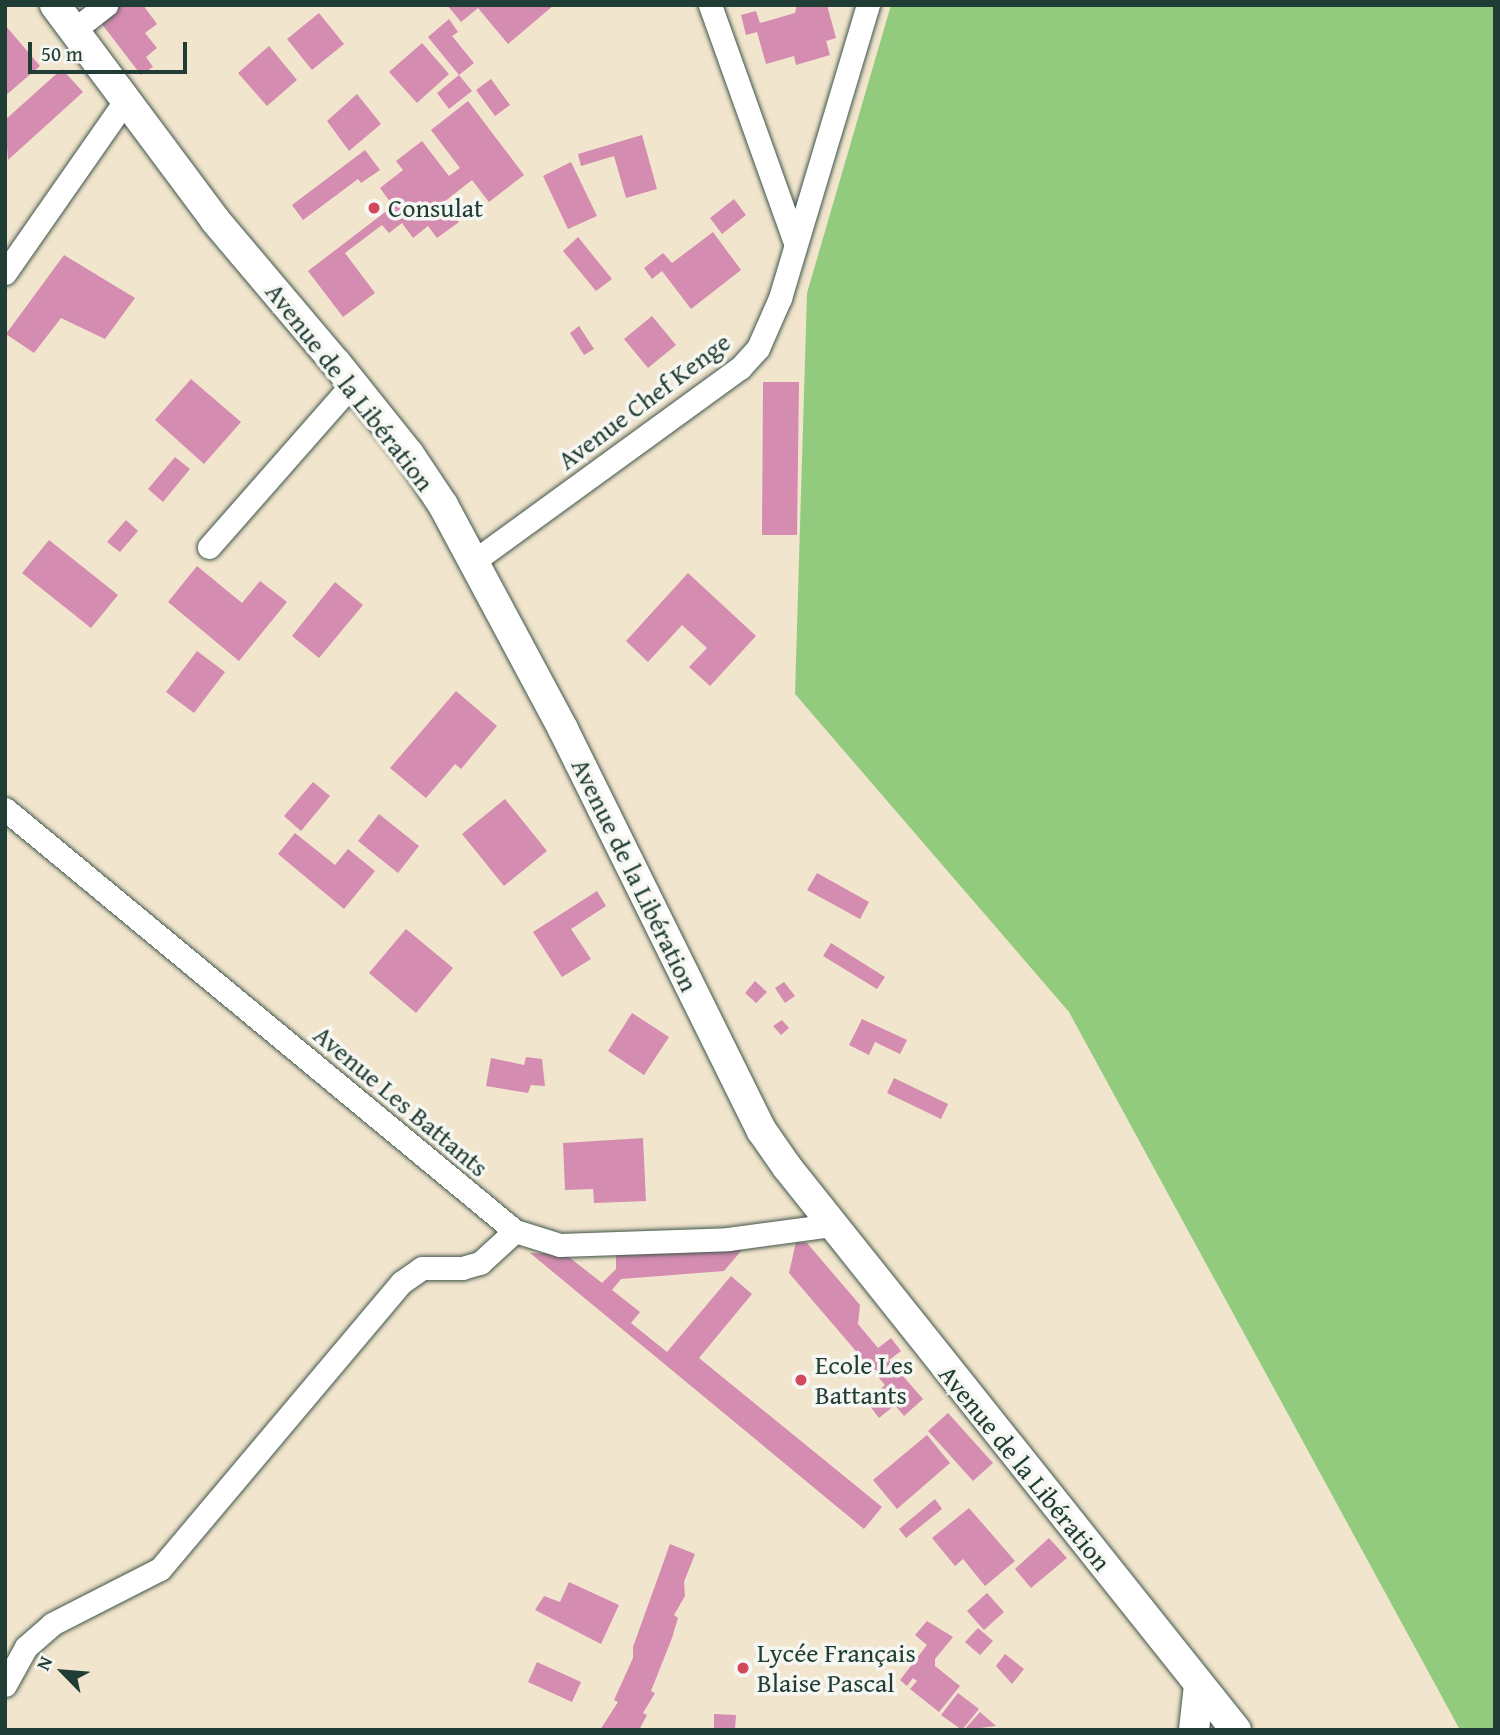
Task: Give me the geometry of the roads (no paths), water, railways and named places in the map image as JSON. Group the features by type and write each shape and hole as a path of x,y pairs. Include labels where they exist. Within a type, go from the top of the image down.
{"street":[{"name":"Avenue de la Libération","path":"55,5 215,220 353,383 409,454 474,561 563,729 762,1131 831,1225 1236,1730"},
{"path":"74,30 106,5"},
{"path":"710,5 795,243"},
{"name":"Avenue Chef Kenge","path":"474,561 740,369 772,323 868,5"},
{"path":"5,273 125,102"},
{"path":"209,547 353,383"},
{"name":"Avenue Les Battants","path":"5,809 515,1231 560,1245 729,1239 831,1225"},
{"path":"5,1685 26,1647 52,1624 160,1569 402,1282 422,1268 462,1268 480,1263 515,1231"},
{"path":"1194,1730 1199,1685"}],"place":[{"name":"Consulat","path":"374,208"},
{"name":"Ecole Les Battants","path":"801,1380"},
{"name":"Lycée Français Blaise Pascal","path":"743,1668"}]}
